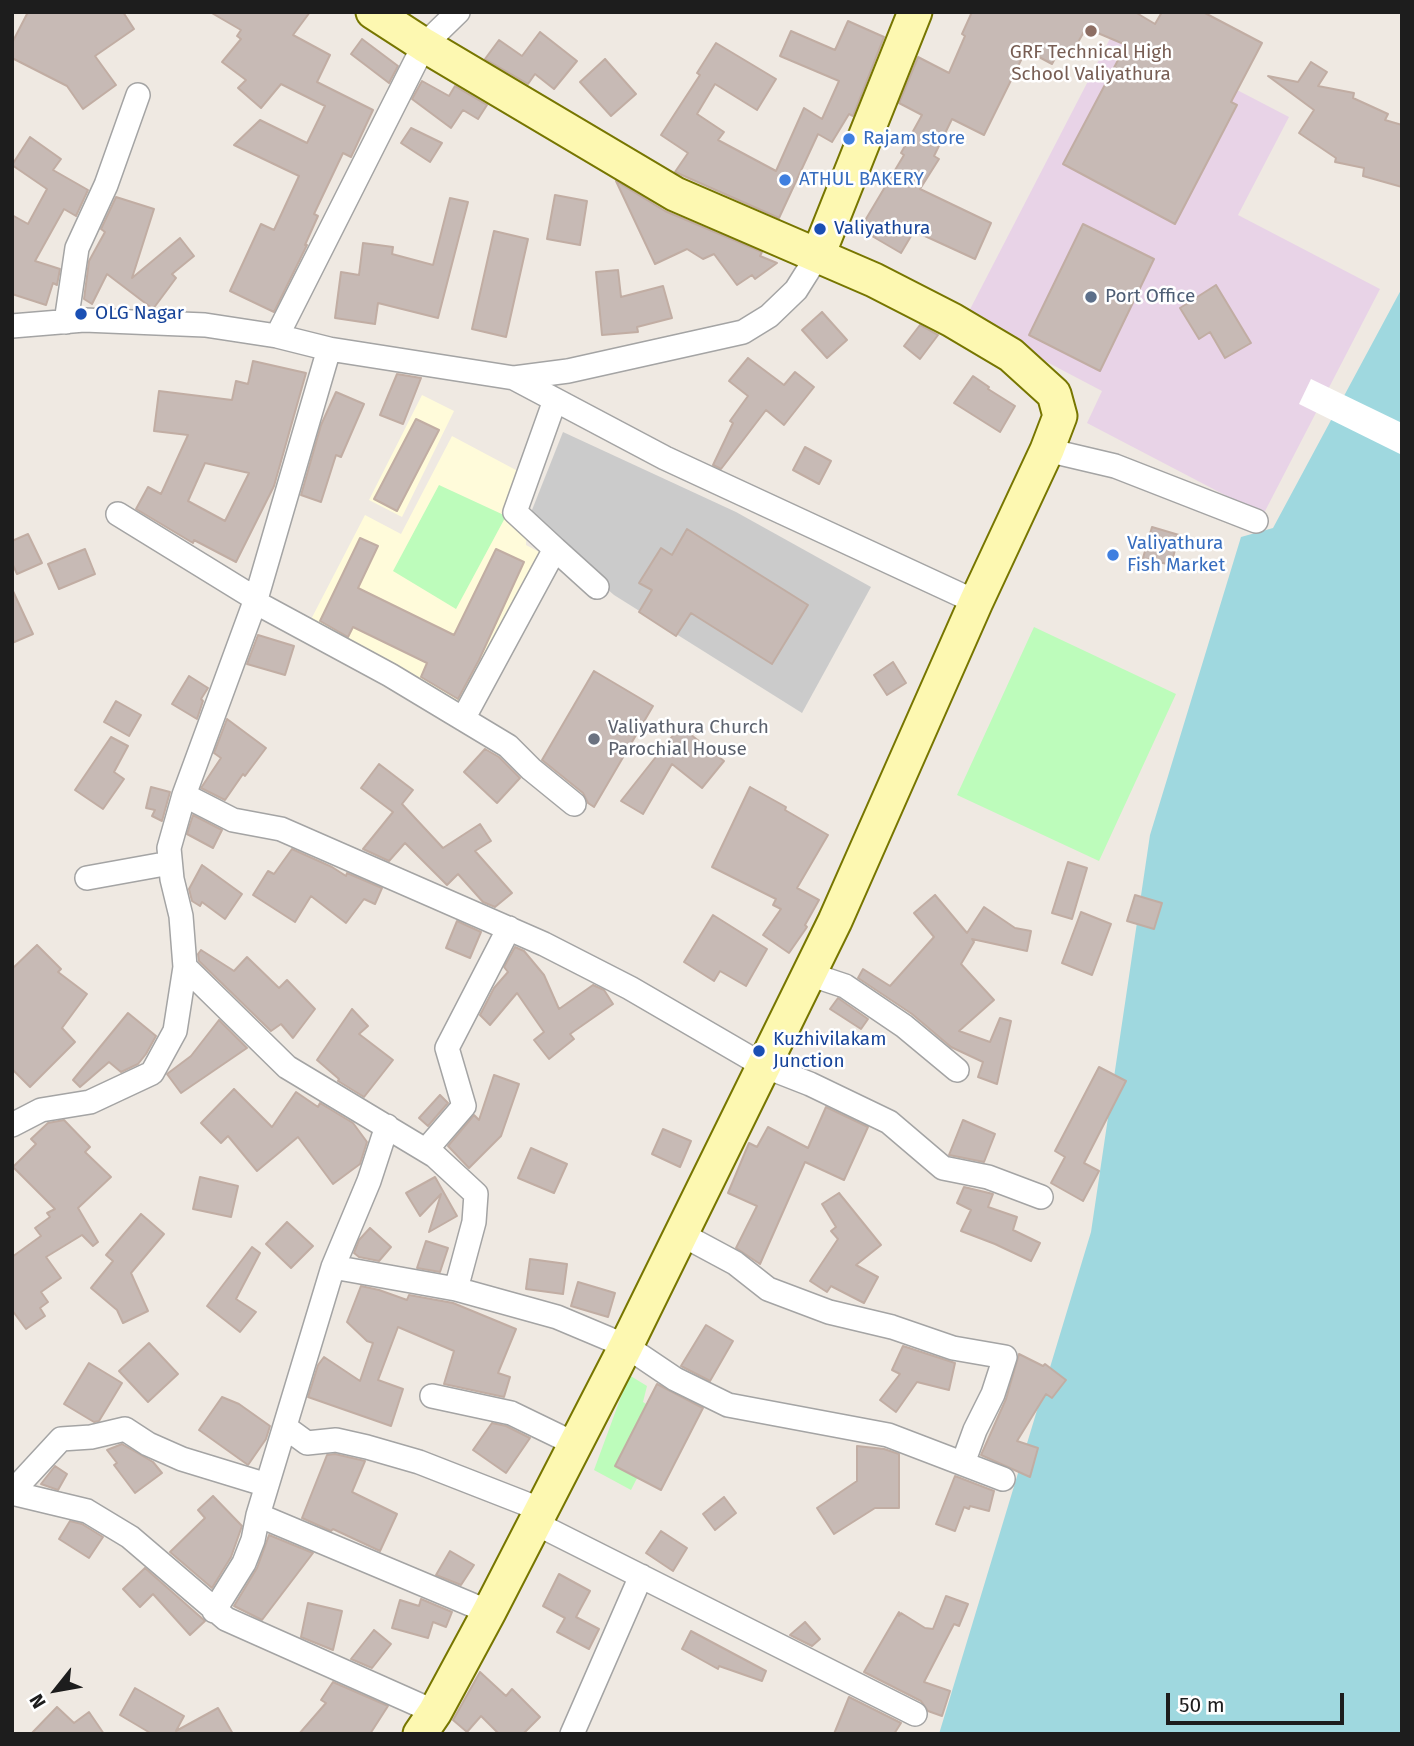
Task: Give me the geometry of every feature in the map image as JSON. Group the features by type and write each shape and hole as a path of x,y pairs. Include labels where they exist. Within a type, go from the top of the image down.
{"main road":[{"path":"373,12 424,46 675,194 818,255 952,320 1011,355 1054,394 1060,416 835,921 626,1346 489,1612 428,1723"},
{"path":"818,255 915,12"}],"street":[{"path":"277,336 424,46 458,12"},
{"path":"66,322 77,248 106,185 138,95"},
{"path":"12,326 85,320 205,325 277,336 329,349 514,378 568,371 743,332 769,316 796,290 818,255"},
{"path":"12,1125 41,1110 90,1102 152,1073 175,1031 185,967 181,916 169,848 184,795 255,600 329,349"},
{"path":"514,378 665,458 976,602"},
{"path":"555,400 515,512 597,587"},
{"path":"1047,450 1115,466 1256,521"},
{"path":"118,514 255,600 390,675 508,746 574,804"},
{"path":"463,719 555,549"},
{"path":"184,795 233,820 281,829 509,928 630,988 764,1066 810,1084 889,1122 943,1168 988,1177 1041,1197"},
{"path":"87,878 170,863"},
{"path":"426,1150 464,1106 447,1048 509,928"},
{"path":"185,967 287,1067 426,1150 451,1169 476,1194 474,1222 456,1289"},
{"path":"809,974 845,986 904,1026 957,1070"},
{"path":"214,1611 244,1563 253,1540 333,1267 369,1181 387,1126"},
{"path":"681,1234 735,1263 768,1289 829,1312 892,1327 953,1348 1005,1357 993,1394 975,1430 963,1463"},
{"path":"333,1267 456,1289 557,1317 626,1346 675,1379 728,1405 888,1435 1003,1479"},
{"path":"432,1396 511,1413 575,1444"},
{"path":"285,1427 307,1443 336,1440 419,1462 538,1517 641,1576 915,1714"},
{"path":"267,1485 181,1459 148,1444 125,1429 91,1437 61,1439 12,1492 87,1511 130,1537 214,1611 428,1723"},
{"path":"258,1516 489,1612"},
{"path":"572,1734 641,1576"}],"shaded area":[{"path":"1116,27 1289,117 1238,215 1380,289 1263,515 1087,423 1102,391 965,319"},
{"path":"422,395 454,411 402,517 369,500"},
{"path":"563,432 736,512 871,587 802,713 614,595 528,520"},
{"path":"452,436 529,477 526,545 541,553 460,709 306,629 365,515 401,534"}],"green space":[{"path":"439,485 506,516 456,609 393,571"},
{"path":"1034,627 1176,694 1099,861 957,795"},
{"path":"629,1375 647,1386 643,1402 668,1417 631,1490 594,1470"}],"water":[{"path":"1402,288 1402,1734 939,1734 1091,1232 1150,835 1241,537 1273,528"}],"pier":[{"path":"1311,379 1402,423 1402,455 1299,404"}],"building":[{"path":"28,12 123,12 134,29 95,56 116,85 83,109 67,86 12,58 12,43"},
{"path":"210,12 310,12 293,35 330,55 317,82 373,110 351,157 343,153 314,214 318,216 307,245 274,312 230,291 261,224 274,230 299,176 234,145 260,120 307,143 325,106 281,84 261,108 238,88 246,80 222,62 241,39 237,36 241,30"},
{"path":"972,12 1135,12 1155,24 1162,12 1203,12 1262,43 1231,102 1237,105 1175,224 1063,164 1126,45 1086,28 1072,53 1061,47 1052,64 1026,50 984,135 952,119 934,156 939,159 920,189 991,223 975,259 914,231 901,253 860,229 904,155 901,153 922,115 899,103 918,57 949,73"},
{"path":"848,21 884,37 853,116 849,114 832,142 818,134 779,218 675,172 688,153 661,135 700,75 697,73 716,43 776,79 757,110 715,84 697,114 724,132 718,140 776,171 804,108 822,119 839,81 780,56 791,31 835,50"},
{"path":"540,32 577,61 554,89 535,74 528,84 485,59 499,40 522,56"},
{"path":"362,39 398,66 389,83 351,54"},
{"path":"605,59 636,94 611,116 580,82"},
{"path":"1311,62 1327,72 1318,86 1354,93 1353,98 1388,114 1385,120 1402,125 1402,187 1363,176 1364,168 1335,162 1336,158 1299,133 1314,110 1268,76 1298,82"},
{"path":"422,81 449,96 455,86 487,105 478,119 463,110 451,128 412,99"},
{"path":"411,128 442,143 430,162 401,143"},
{"path":"30,137 61,159 53,170 88,190 76,216 64,209 35,261 60,269 57,285 53,283 46,305 12,294 12,215 28,224 47,189 12,165"},
{"path":"616,181 665,211 762,252 760,256 777,263 755,279 752,275 737,285 714,254 703,259 687,249 655,264"},
{"path":"555,195 587,201 580,245 547,239"},
{"path":"116,197 154,209 132,278 180,238 194,256 172,274 176,278 153,309 107,274 92,304 84,299 89,261 105,232 101,229"},
{"path":"450,198 468,202 438,318 378,303 375,324 335,318 341,272 359,275 363,243 393,247 392,254 433,265"},
{"name":"Port Office","path":"1083,224 1154,259 1100,371 1029,335"},
{"path":"494,231 528,239 506,337 472,329"},
{"path":"618,270 621,297 663,286 672,318 637,327 638,332 602,335 596,272"},
{"path":"1216,285 1251,343 1225,358 1210,332 1199,339 1180,308"},
{"path":"822,312 847,340 827,358 802,330"},
{"path":"920,325 938,335 920,359 904,346"},
{"path":"748,358 784,385 795,372 814,387 784,425 766,410 721,469 713,465 733,423 730,421 748,396 729,381"},
{"path":"253,361 306,373 274,486 236,562 194,540 193,543 136,509 148,487 161,494 188,435 154,431 159,391 232,400 236,381 248,384","holes":["205,463 249,473 225,521 188,501"]},
{"path":"397,374 421,378 403,424 380,415"},
{"path":"973,376 1015,406 1000,432 954,403"},
{"path":"336,392 364,404 341,457 336,455 321,502 301,495 321,425"},
{"path":"416,419 439,430 397,511 374,499"},
{"path":"805,447 831,461 819,484 793,470"},
{"path":"1152,527 1179,535 1171,565 1143,558"},
{"path":"687,529 808,605 772,664 691,613 676,636 639,612 652,590 639,583 661,548 672,555"},
{"path":"28,534 42,563 17,574 12,563 12,541"},
{"path":"360,538 378,546 358,588 454,635 496,549 524,562 458,699 421,677 427,663 353,627 348,637 320,621"},
{"path":"85,549 95,574 59,589 48,564"},
{"path":"12,589 33,634 12,643"},
{"path":"258,635 294,646 285,675 247,664"},
{"path":"893,662 906,683 887,695 874,675"},
{"name":"Valiyathura Church Parochial House","path":"594,671 653,706 594,807 588,803 583,793 542,760"},
{"path":"189,676 208,688 201,699 203,701 197,719 172,704"},
{"path":"116,701 141,715 129,736 104,722"},
{"path":"227,719 266,748 225,800 201,788 221,758 214,753"},
{"path":"682,724 692,731 690,734 724,761 702,788 672,764 643,814 621,801"},
{"path":"111,737 128,746 114,772 124,779 103,809 75,790"},
{"path":"485,749 499,757 520,778 497,803 464,772"},
{"path":"379,764 413,790 402,804 443,848 480,824 491,841 475,851 512,893 495,907 483,902 458,874 447,885 405,843 389,861 363,849 393,812 361,788"},
{"path":"151,787 170,792 162,821 152,816 155,810 146,808"},
{"path":"750,787 828,835 797,888 819,900 805,925 807,927 789,953 763,935 781,909 773,905 776,899 712,867"},
{"path":"193,815 222,830 213,848 187,834"},
{"path":"292,849 346,876 347,873 382,888 375,904 364,899 346,923 311,896 295,922 253,895 268,871 274,874"},
{"path":"1068,862 1087,868 1072,919 1052,913"},
{"path":"202,865 242,894 225,919 202,902 200,906 192,901 189,889"},
{"path":"935,895 967,933 984,907 1015,928 1031,931 1027,951 972,939 974,942 961,964 994,1000 959,1031 990,1042 1000,1018 1011,1021 997,1084 978,1077 983,1062 951,1047 912,1014 858,978 863,969 890,986 934,937 914,913"},
{"path":"1135,895 1162,903 1154,929 1127,921"},
{"path":"1081,912 1111,924 1092,975 1062,963"},
{"path":"713,915 767,949 746,986 720,971 714,981 684,962"},
{"path":"457,921 481,932 470,958 446,948"},
{"path":"37,945 61,969 58,972 87,994 62,1028 75,1042 30,1087 12,1069 12,969"},
{"path":"515,947 524,951 544,975 559,1009 593,985 604,990 613,1004 570,1034 574,1039 549,1059 534,1040 544,1032 517,993 490,1025 480,1015 494,988 508,972 504,967"},
{"path":"201,950 234,971 247,957 279,988 287,980 315,1009 293,1038 281,1024 271,1031 199,961 198,954"},
{"path":"838,998 868,1019 861,1029 830,1009"},
{"path":"352,1009 368,1026 359,1034 393,1060 364,1097 338,1081 339,1079 317,1060"},
{"path":"128,1013 156,1036 146,1054 138,1064 121,1072 109,1062 80,1087 73,1080"},
{"path":"219,1020 247,1048 181,1093 167,1074 191,1056"},
{"path":"1099,1067 1126,1081 1084,1163 1099,1171 1083,1201 1051,1183 1065,1157 1055,1151"},
{"path":"494,1075 519,1084 501,1136 469,1168 448,1146 474,1115 479,1120"},
{"path":"234,1089 272,1127 296,1092 318,1107 320,1103 353,1123 367,1142 360,1164 333,1184 298,1137 257,1171 228,1136 221,1143 201,1123"},
{"path":"440,1095 448,1103 428,1126 419,1118"},
{"path":"826,1107 868,1127 844,1180 805,1162 760,1264 736,1248 757,1206 728,1193 749,1143 757,1147 768,1127 808,1148"},
{"path":"64,1120 90,1147 85,1152 111,1177 78,1208 98,1242 93,1246 82,1235 46,1257 61,1278 41,1292 48,1302 40,1308 45,1316 26,1329 12,1310 12,1257 41,1236 35,1228 50,1217 47,1213 55,1209 13,1167 36,1144 31,1139 48,1123"},
{"path":"963,1120 995,1134 984,1162 949,1155"},
{"path":"663,1129 691,1141 680,1167 652,1154"},
{"path":"531,1148 567,1164 554,1193 518,1178"},
{"path":"200,1177 238,1186 231,1217 193,1209"},
{"path":"435,1177 457,1216 429,1232 441,1194 420,1216 406,1193"},
{"path":"964,1187 993,1194 988,1207 1017,1217 1013,1230 1040,1243 1031,1261 961,1231 971,1210 957,1203"},
{"path":"839,1193 881,1245 856,1265 878,1277 864,1303 831,1286 827,1292 810,1281 838,1239 831,1231 836,1227 822,1204"},
{"path":"141,1214 164,1234 131,1273 148,1311 123,1323 117,1310 91,1288 113,1261 106,1255"},
{"path":"287,1222 313,1246 291,1268 266,1244"},
{"path":"370,1228 391,1247 379,1261 359,1257 354,1253 359,1240"},
{"path":"426,1241 448,1248 440,1272 417,1268"},
{"path":"252,1247 260,1253 236,1299 256,1312 240,1332 207,1306"},
{"path":"530,1259 567,1264 563,1294 526,1289"},
{"path":"578,1282 615,1293 608,1317 571,1306"},
{"path":"361,1286 407,1300 409,1295 453,1303 516,1329 498,1373 510,1377 504,1397 444,1384 454,1351 398,1327 378,1380 403,1389 391,1426 308,1397 318,1365 324,1357 360,1381 373,1343 367,1341 347,1322"},
{"path":"706,1325 733,1341 710,1381 681,1366"},
{"path":"149,1343 178,1374 148,1402 119,1371"},
{"path":"903,1346 955,1363 949,1390 917,1382 896,1412 880,1400 900,1374 892,1370"},
{"path":"1019,1354 1043,1366 1045,1364 1066,1380 1052,1398 1046,1394 1017,1441 1038,1448 1030,1477 981,1455 1006,1399"},
{"path":"89,1363 122,1383 99,1421 94,1422 64,1404"},
{"path":"657,1384 703,1408 661,1490 615,1466"},
{"path":"222,1397 239,1404 270,1426 266,1439 248,1465 199,1430"},
{"path":"492,1423 506,1426 530,1438 506,1473 473,1450"},
{"path":"122,1444 153,1462 162,1473 135,1493 114,1465 117,1463 107,1450"},
{"path":"857,1446 884,1449 899,1454 899,1508 875,1508 834,1534 817,1508 857,1481"},
{"path":"335,1454 365,1461 352,1492 397,1514 380,1551 302,1518 327,1455"},
{"path":"55,1466 67,1474 58,1490 41,1484"},
{"path":"955,1476 994,1491 989,1511 964,1507 955,1531 936,1524"},
{"path":"213,1496 242,1526 231,1557 212,1588 170,1552 205,1518 198,1510"},
{"path":"724,1497 736,1513 715,1530 703,1514"},
{"path":"70,1521 82,1524 103,1537 89,1558 59,1539"},
{"path":"661,1531 687,1548 673,1571 646,1553"},
{"path":"269,1535 313,1553 262,1620 234,1606 257,1568"},
{"path":"450,1551 474,1565 461,1585 436,1575"},
{"path":"145,1568 205,1621 190,1635 153,1594 140,1607 123,1589"},
{"path":"559,1574 590,1591 576,1617 599,1629 589,1649 557,1632 565,1618 543,1606"},
{"path":"946,1596 968,1604 959,1626 954,1624 924,1682 950,1691 942,1716 928,1711 921,1701 864,1672 899,1612 899,1616 901,1613 925,1628 933,1629"},
{"path":"421,1599 452,1612 446,1627 433,1622 428,1638 392,1628 400,1600 419,1606"},
{"path":"308,1603 342,1611 333,1650 301,1637"},
{"path":"805,1622 820,1639 812,1646 790,1635"},
{"path":"374,1630 391,1644 372,1668 351,1659"},
{"path":"691,1631 766,1671 762,1681 719,1666 718,1669 682,1649"},
{"path":"480,1672 506,1696 512,1689 540,1717 523,1734 499,1734 481,1716 467,1732 453,1720"},
{"path":"333,1682 388,1706 370,1734 299,1734 326,1703 321,1700"},
{"path":"135,1688 184,1716 176,1731 218,1708 233,1734 152,1734 120,1715"},
{"path":"849,1697 901,1723 894,1734 834,1734"},
{"path":"57,1707 74,1723 89,1712 104,1734 31,1734"}],"place":[{"name":"GRF Technical High School Valiyathura","path":"1091,31"},
{"name":"Rajam store","path":"849,139"},
{"name":"ATHUL BAKERY","path":"785,180"},
{"name":"Valiyathura","path":"820,229"},
{"name":"Port Office","path":"1091,297"},
{"name":"OLG Nagar","path":"81,314"},
{"name":"Valiyathura Fish Market","path":"1113,555"},
{"name":"Valiyathura Church Parochial House","path":"594,739"},
{"name":"Kuzhivilakam Junction","path":"759,1051"}]}
